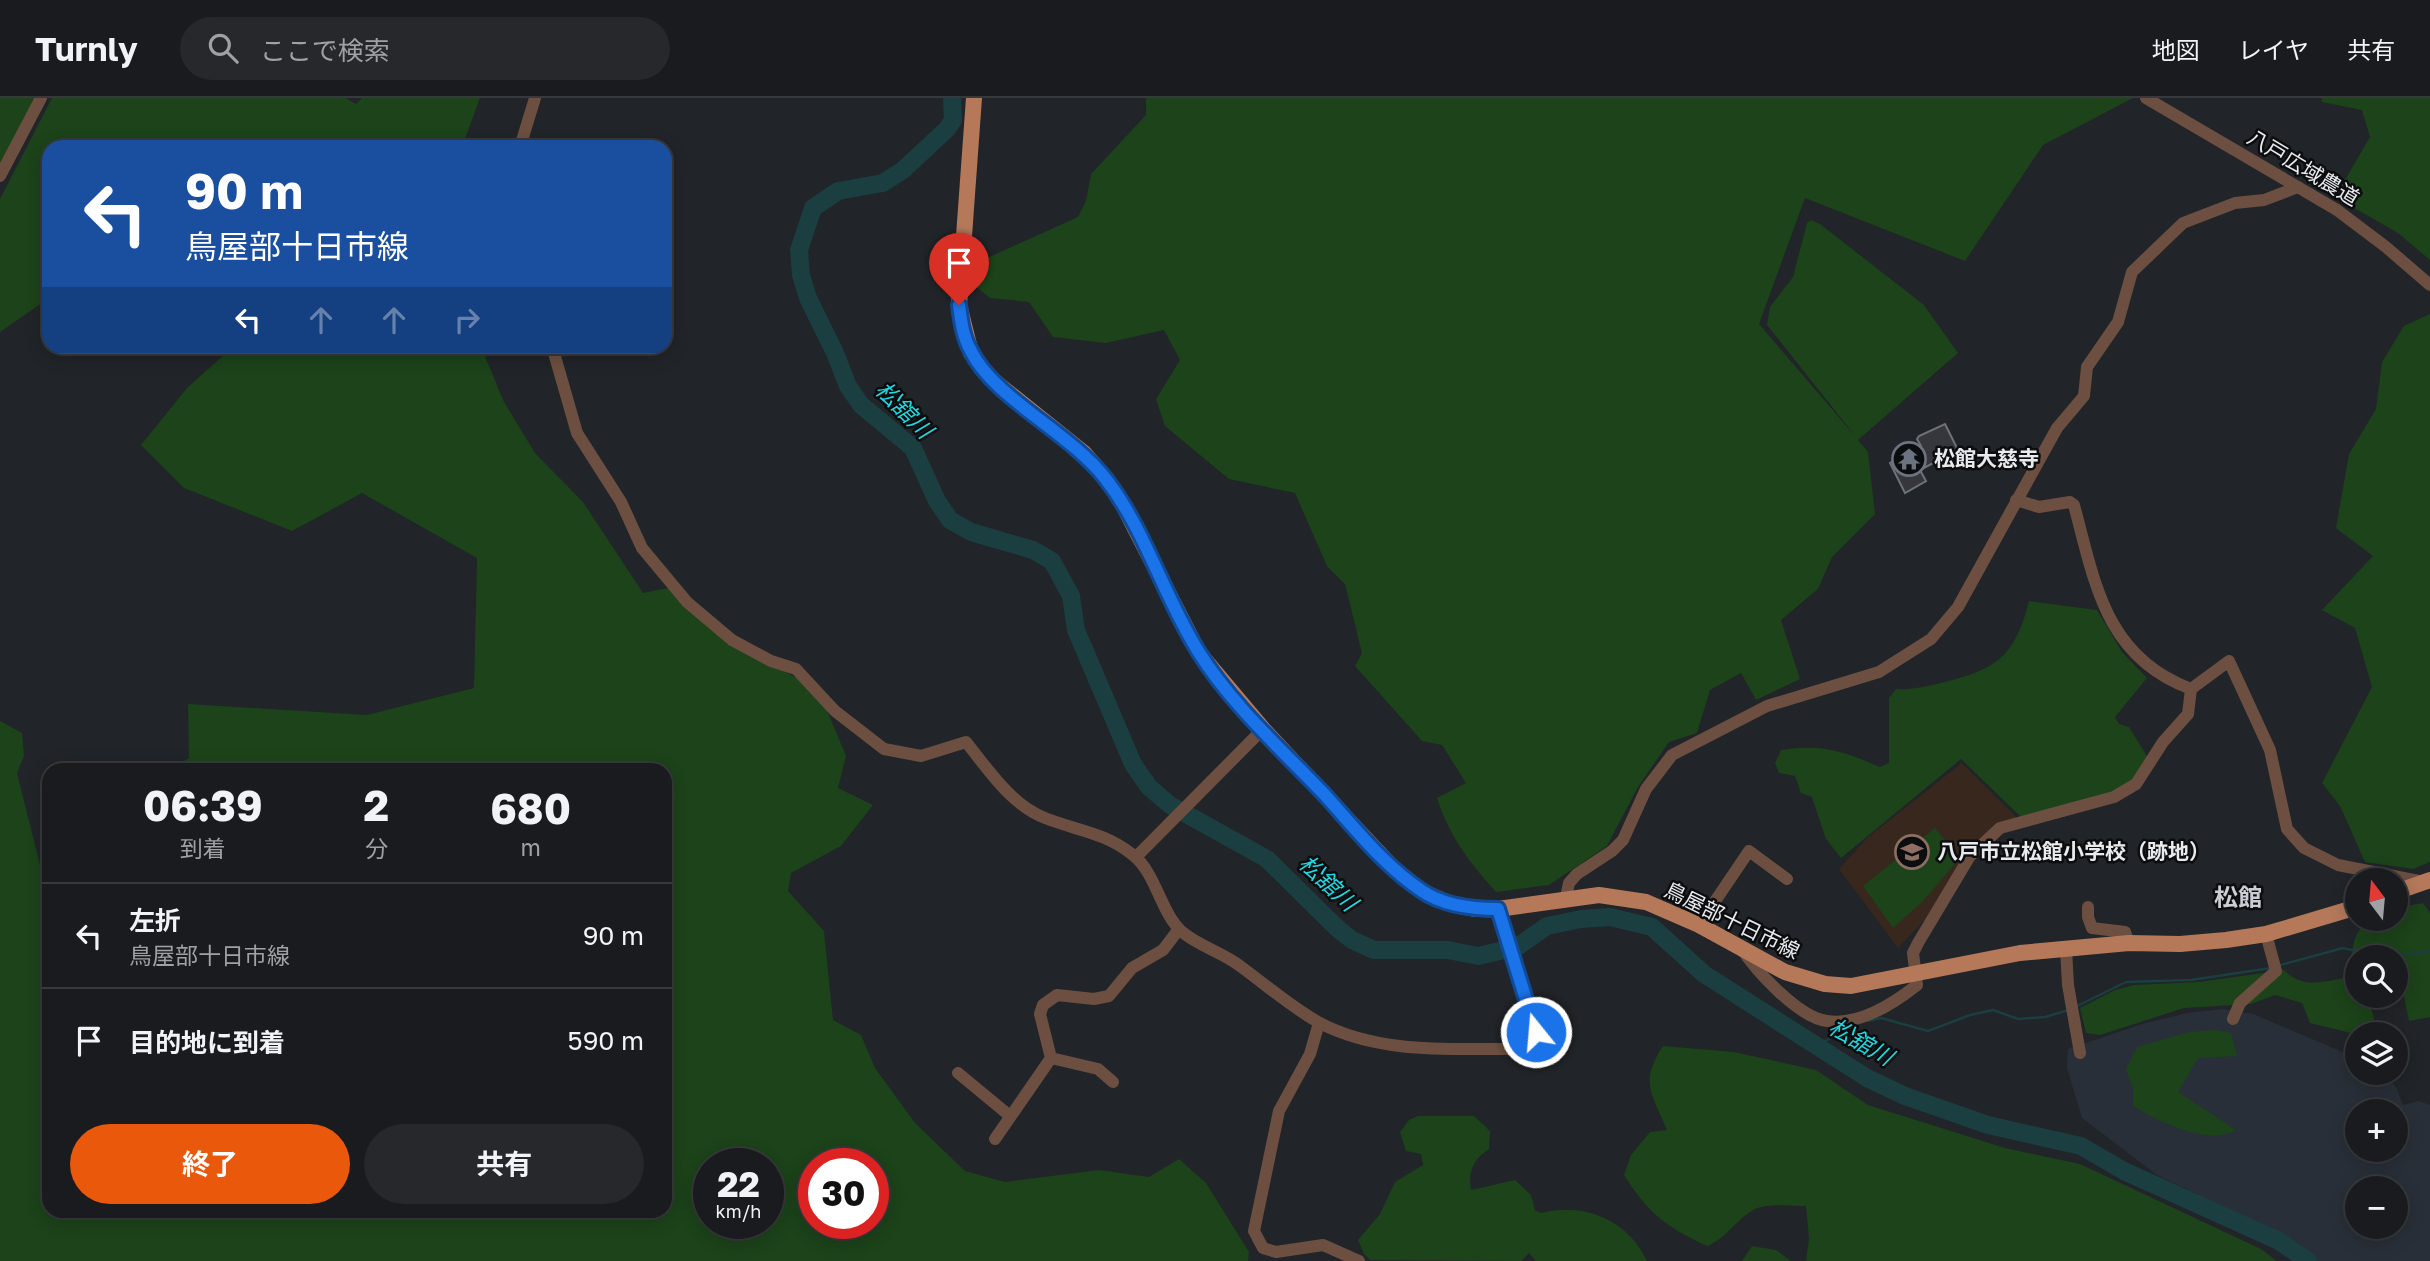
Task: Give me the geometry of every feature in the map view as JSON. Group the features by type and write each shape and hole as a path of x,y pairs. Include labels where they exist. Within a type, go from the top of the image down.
{"main road":[{"name":"鳥屋部十日市線","path":"974,98 959,305 971,353 989,377 1076,446 1105,477 1121,500 1199,653 1263,729 1392,867 1423,892 1450,903 1498,909 1566,897 1626,897 1668,909 1785,972 1825,984 1875,984 1970,960 2066,949 2129,943 2180,944 2266,934 2345,911"},
{"path":"2408,888 2427,881"}],"street":[{"path":"0,176 41,98"},
{"path":"522,140 535,98"},
{"name":"八戸広域農道","path":"2146,98 2361,226 2430,285"},
{"path":"1566,897 1569,883 1577,874 1612,851 1623,840 1646,789 1672,755 1767,706 1879,672 1913,653 1931,639 1958,607 2057,428 2084,396 2087,367 2118,322 2123,311 2127,281 2132,272 2183,223 2235,203 2264,200 2298,187"},
{"path":"554,354 577,433 621,502 642,548 668,582 706,621 752,652 796,669 835,710 884,750 921,755 966,741 1012,796 1026,808 1044,818 1097,832 1136,857 1179,929 1238,964 1280,998 1320,1023 1379,1044 1421,1048 1527,1049 1535,1045 1536,1032 1498,909"},
{"path":"2016,500 2039,507 2070,502 2074,505 2096,587 2123,640 2151,670 2190,689"},
{"path":"2190,689 2230,662 2270,750 2287,829 2304,848 2339,865 2427,881"},
{"path":"1740,947 1750,962 1779,991 1813,1016 1829,1022 1852,1020 1880,1009 1917,985 1913,953 1970,856 1985,838 2000,828 2114,797 2136,784 2162,742 2188,714 2190,689"},
{"path":"1136,857 1263,729"},
{"path":"1699,925 1749,851 1787,878"},
{"path":"2088,907 2092,928 2125,932 2129,943"},
{"path":"995,1139 1051,1058 1040,1014 1049,998 1057,995 1094,999 1110,996 1132,968 1163,950 1179,929"},
{"path":"2233,1019 2240,1003 2276,971 2266,934"},
{"path":"2066,949 2068,985 2080,1053"},
{"path":"1320,1023 1310,1054 1279,1111 1254,1231 1264,1248 1276,1252 1323,1245 1359,1261"},
{"path":"1051,1058 1098,1069 1113,1082"},
{"path":"958,1073 1010,1116"}],"shaded area":[{"name":"八戸市立松館小学校（跡地）","path":"1962,763 2017,818 2001,823 1937,907 1898,948 1839,869 1868,837"},
{"path":"2223,1009 2253,1014 2345,1053 2345,1085 2394,1085 2401,1099 2345,1099 2345,1162 2408,1162 2408,1104 2419,1101 2430,1105 2430,1261 2315,1261 2297,1242 2157,1175 2082,1118 2067,1068 2068,1049 2142,1024 2187,1013"}],"green space":[{"path":"0,98 35,98 0,164"},
{"path":"52,98 346,98 356,104 362,98 480,98 465,140 42,140 42,303 0,332 0,199"},
{"path":"1146,98 2133,98 2043,145 1965,261 1805,198 1759,324 1856,437 1767,325 1770,307 1793,277 1807,223 1811,220 1820,224 1924,305 1958,353 1858,440 1868,452 1875,514 1832,557 1818,589 1781,620 1800,679 1756,700 1741,673 1710,690 1697,733 1669,742 1638,787 1607,846 1549,885 1496,892 1461,848 1437,798 1466,783 1442,745 1422,741 1355,666 1362,653 1345,584 1327,566 1295,493 1229,479 1165,426 1156,399 1180,360 1164,330 1106,343 1053,337 1029,302 990,298 974,285 974,264 1078,217 1086,201 1091,174 1146,115"},
{"path":"2322,98 2430,98 2430,260 2398,233 2335,197 2370,137 2362,110 2322,102"},
{"path":"2430,314 2430,862 2413,869 2365,862 2340,806 2322,783 2372,687 2355,628 2322,610 2373,556 2336,528 2349,454 2376,409 2382,362 2404,326"},
{"path":"225,354 484,354 504,402 535,453 583,502 643,593 668,588 802,681 824,703 846,756 838,788 873,805 841,846 791,873 788,891 824,931 833,1020 861,1035 875,1068 915,1123 965,1171 1005,1182 1099,1170 1149,1177 1179,1159 1206,1183 1249,1252 1248,1261 0,1261 0,721 22,733 24,756 17,773 42,869 42,1218 672,1218 672,763 180,763 189,758 188,704 367,715 474,688 477,558 362,493 292,531 184,488 141,445 187,388"},
{"path":"2029,601 2097,610 2122,652 2147,678 2115,717 2119,724 2129,727 2148,758 2130,782 2106,795 2021,817 1961,759 1841,858 1826,839 1812,797 1801,793 1795,776 1779,773 1775,763 1781,750 1821,749 1843,753 1880,767 1889,763 1889,698 1896,689 1945,682 1991,665 2010,647 2024,620"},
{"path":"1935,828 1960,858 1923,901 1893,928 1863,886"},
{"path":"2423,903 2430,913 2430,1017 2409,1021 2406,1008 2408,945 2353,945 2359,931 2408,931 2408,906"},
{"path":"2284,970 2299,980 2323,982 2345,978 2345,1008 2371,1008 2375,1022 2345,1022 2345,1032 2310,1023 2302,1003 2275,995 2251,1004 2184,1008 2100,1035 2086,1033 2080,1008 2115,990 2134,985 2199,982"},
{"path":"2216,1030 2231,1033 2237,1056 2198,1058 2178,1092 2236,1130 2212,1136 2198,1134 2169,1125 2133,1106 2133,1089 2126,1069 2137,1047 2189,1032"},
{"path":"1663,1046 1734,1052 1816,1070 1868,1105 2005,1148 2080,1164 2261,1249 2277,1261 1806,1261 1809,1238 1806,1206 1787,1205 1755,1209 1707,1246 1659,1218 1624,1175 1631,1155 1650,1132 1667,1130 1650,1088 1651,1070"},
{"path":"1418,1116 1474,1116 1490,1131 1489,1149 1475,1162 1471,1172 1471,1190 1515,1180 1531,1195 1535,1210 1541,1213 1573,1210 1603,1218 1629,1235 1647,1261 1536,1261 1529,1253 1521,1261 1370,1260 1358,1240 1380,1214 1395,1182 1423,1165 1421,1154 1406,1151 1400,1132 1409,1120"},
{"path":"1752,1246 1776,1250 1791,1261 1742,1261"}],"building":[{"name":"松館大慈寺","path":"1945,424 1958,450 1920,470 1926,481 1905,493 1890,463 1921,446 1917,439 1919,436"}],"waterway":[{"name":"松舘川","path":"952,98 953,120 947,129 903,170 883,183 838,191 813,208 799,250 801,275 808,298 848,386 861,405 913,448 937,501 950,520 971,532 1033,550 1052,561 1071,596 1076,630 1133,764 1149,787 1170,805 1267,859 1337,928 1352,940 1374,950 1448,950 1478,956 1517,947 1547,926 1581,919 1610,917 1652,927 1704,974 1867,1078 1905,1096 1988,1125 2081,1146 2124,1171 2279,1241 2308,1261"},
{"path":"2277,966 2345,948"},
{"path":"2408,954 2430,951"},
{"path":"2075,1007 2126,982 2191,980 2271,968"},
{"path":"1868,1021 1881,1018 1928,1031 1970,1015 1993,1010 2018,1019 2045,1017 2069,1010"},
{"path":"1821,1049 1825,1041 1855,1025"}],"place":[{"name":"松館大慈寺","path":"1909,459"},
{"name":"八戸市立松館小学校（跡地）","path":"1912,852"}],"district":[{"name":"松館","path":"2238,898"}],"route":[{"path":"959,305 966,341 979,366 1002,388 1084,453 1105,477 1121,500 1179,619 1199,653 1263,729 1392,867 1423,892 1475,909 1498,909 1536,1032"}]}
